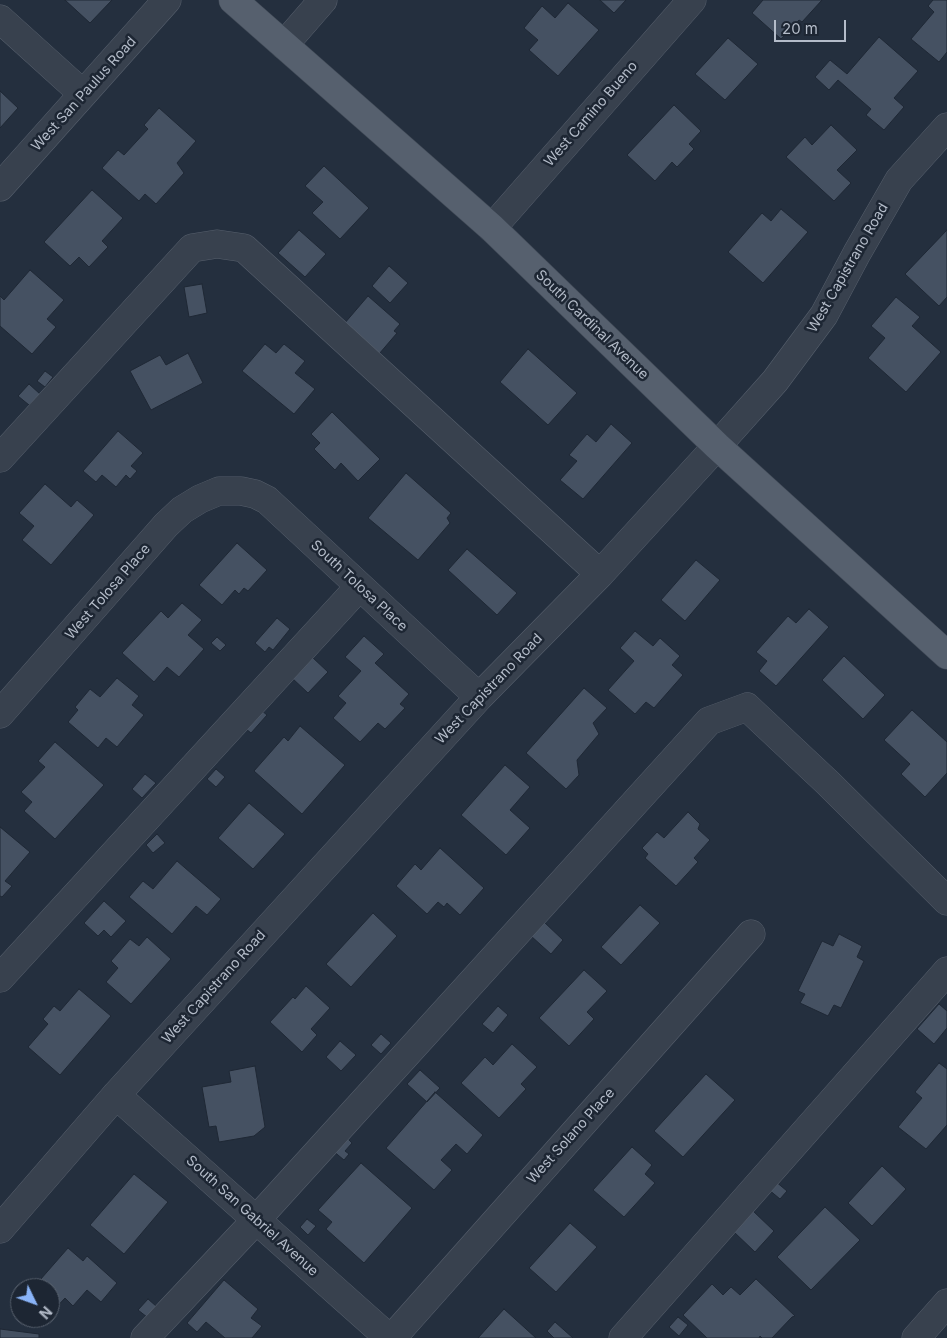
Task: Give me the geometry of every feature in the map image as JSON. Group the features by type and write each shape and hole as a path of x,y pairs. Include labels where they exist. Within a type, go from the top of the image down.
{"main road":[{"name":"South Cardinal Avenue","path":"233,0 492,228 717,446 947,655"}],"street":[{"name":"West San Paulus Road","path":"0,187 167,0"},
{"path":"284,45 323,0"},
{"name":"West Camino Bueno","path":"492,228 692,0"},
{"path":"0,18 83,94"},
{"name":"West Capistrano Road","path":"0,1229 116,1095 479,697 600,574 775,381 824,315 899,180 947,126"},
{"path":"0,458 192,248 217,244 244,248 600,574"},
{"name":"West Tolosa Place","path":"0,714 182,510 200,499 219,491 230,491"},
{"name":"South Tolosa Place","path":"230,491 254,494 267,500 479,697"},
{"path":"0,978 359,587"},
{"path":"145,1338 256,1220 709,720 747,707 947,901"},
{"name":"West Solano Place","path":"390,1338 751,934"},
{"path":"623,1338 947,971"},
{"name":"South San Gabriel Avenue","path":"116,1095 390,1338"},
{"path":"916,1338 947,1302"}],"building":[{"path":"65,0 112,0 90,23"},
{"path":"600,0 626,0 614,13"},
{"path":"763,0 822,0 802,22 799,20 781,39 752,13"},
{"path":"933,0 947,0 947,52 939,62 911,39 934,12 928,6"},
{"path":"568,3 599,30 558,76 529,50 538,40 524,28 542,6 555,18"},
{"path":"879,37 918,71 894,98 904,107 884,130 866,115 871,109 838,80 829,90 815,77 830,60 847,74"},
{"path":"728,38 758,64 725,100 695,74"},
{"path":"0,91 18,108 0,128"},
{"path":"674,105 701,131 689,144 694,149 677,167 672,162 655,181 627,155"},
{"path":"159,108 196,141 177,163 184,173 156,204 145,194 139,201 102,168 118,150 124,155 148,129 144,125"},
{"path":"831,125 857,150 837,170 851,183 834,201 786,157 805,137 812,145"},
{"path":"324,166 369,208 340,239 312,213 323,202 305,186"},
{"path":"92,190 123,218 102,241 108,247 89,267 79,257 70,266 44,242"},
{"path":"781,209 808,232 763,283 728,252 762,213 771,221"},
{"path":"299,230 326,254 305,277 278,253"},
{"path":"947,230 947,297 939,306 905,274"},
{"path":"389,266 408,283 390,303 372,286"},
{"path":"30,270 64,300 47,319 56,327 32,354 0,326 0,296 4,300"},
{"path":"202,284 207,313 189,317 184,287"},
{"path":"368,296 400,324 394,331 397,333 379,354 344,324"},
{"path":"896,297 920,317 912,326 941,352 906,392 868,358 885,338 871,326"},
{"path":"265,344 276,353 284,344 305,361 295,373 315,389 294,414 242,371"},
{"path":"528,349 577,393 548,425 500,382"},
{"path":"188,353 203,383 151,410 130,371 160,355 166,365"},
{"path":"45,371 53,377 45,387 37,381"},
{"path":"29,384 40,394 29,405 18,396"},
{"path":"332,412 380,459 358,481 341,463 335,470 314,449 320,443 311,434"},
{"path":"611,424 632,443 583,499 560,480 577,461 569,455 587,434 596,442"},
{"path":"118,431 143,453 131,466 137,471 130,479 126,475 116,487 102,475 96,482 83,471"},
{"path":"406,473 451,513 447,518 450,523 418,560 368,518"},
{"path":"45,484 71,507 77,500 94,515 51,565 22,540 34,526 19,513"},
{"path":"237,543 267,570 248,591 244,588 239,594 235,590 222,605 199,585"},
{"path":"467,549 517,593 497,615 448,570"},
{"path":"696,560 720,580 685,621 661,600"},
{"path":"182,603 202,620 188,635 204,649 179,677 167,667 154,682 122,653 161,611 168,618"},
{"path":"809,609 829,627 776,686 759,671 767,661 756,652 788,616 796,623"},
{"path":"277,618 290,629 273,650 269,647 265,652 255,643"},
{"path":"635,631 653,646 660,638 680,656 672,665 683,675 654,708 646,702 635,714 608,690 634,661 620,648"},
{"path":"364,636 384,654 375,663 409,694 400,704 405,708 385,729 378,723 360,742 333,718 346,703 338,696 361,671 345,657"},
{"path":"217,637 226,645 220,651 211,643"},
{"path":"844,656 885,695 863,719 822,680"},
{"path":"312,657 328,672 308,693 292,678"},
{"path":"117,678 139,696 132,705 144,715 117,747 106,738 98,748 68,722 78,710 75,707 90,689 100,697"},
{"path":"584,688 607,708 593,723 599,734 577,760 579,775 566,789 526,753"},
{"path":"256,706 267,715 251,733 241,725"},
{"path":"912,710 947,742 947,773 925,797 901,774 910,764 884,740"},
{"path":"300,726 345,765 302,814 254,771 284,737 288,741"},
{"path":"55,742 104,785 55,839 24,811 32,802 21,792 45,767 38,761"},
{"path":"505,765 530,787 510,810 530,828 506,855 461,815"},
{"path":"216,769 225,777 216,787 207,779"},
{"path":"145,774 156,783 142,798 132,789"},
{"path":"249,803 285,834 253,869 218,838"},
{"path":"688,812 700,824 698,829 710,840 694,858 698,862 676,886 645,858 648,854 642,848 657,832 664,838"},
{"path":"0,827 30,852 5,881 12,886 2,897 0,896"},
{"path":"157,834 165,843 153,853 146,845"},
{"path":"440,848 484,888 460,915 447,903 444,907 438,902 427,914 396,886 415,864 421,870"},
{"path":"177,861 221,899 207,915 196,906 172,934 129,897 143,881 153,889"},
{"path":"104,901 126,921 111,937 104,930 98,936 84,923"},
{"path":"640,905 660,923 621,965 601,947"},
{"path":"373,913 397,936 351,987 326,964"},
{"path":"544,922 563,940 551,954 531,936"},
{"path":"839,934 862,946 857,957 864,961 841,1008 834,1005 828,1016 800,1003 805,994 798,991 822,941 833,946"},
{"path":"147,937 171,959 131,1004 106,982 118,968 111,961 130,939 139,946"},
{"path":"584,970 607,991 587,1012 594,1019 569,1046 539,1018"},
{"path":"306,986 330,1008 311,1029 317,1035 302,1052 270,1022"},
{"path":"79,989 111,1016 60,1075 28,1047 48,1024 43,1019 54,1006 60,1011"},
{"path":"939,1004 947,1011 947,1028 934,1044 917,1029"},
{"path":"498,1006 508,1015 493,1033 482,1024"},
{"path":"381,1034 391,1043 381,1054 371,1045"},
{"path":"340,1041 356,1055 341,1071 326,1057"},
{"path":"512,1044 537,1067 521,1084 526,1089 499,1118 461,1083 485,1057 493,1065"},
{"path":"939,1063 947,1069 947,1125 926,1149 898,1127 922,1098 915,1092"},
{"path":"255,1066 265,1127 254,1136 219,1142 216,1126 209,1127 202,1087 231,1082 229,1071"},
{"path":"420,1070 440,1088 427,1102 407,1084"},
{"path":"706,1074 735,1100 683,1157 654,1131"},
{"path":"435,1092 483,1135 467,1154 456,1144 441,1160 452,1170 434,1190 386,1148"},
{"path":"345,1136 352,1143 345,1151 349,1154 344,1160 332,1150"},
{"path":"632,1147 652,1165 645,1174 655,1183 624,1217 593,1190"},
{"path":"361,1163 412,1208 364,1263 326,1229 332,1222 318,1210"},
{"path":"882,1166 906,1189 872,1226 848,1203"},
{"path":"134,1174 168,1202 124,1254 90,1225"},
{"path":"775,1181 787,1191 780,1199 768,1189"},
{"path":"825,1207 860,1240 811,1290 777,1257"},
{"path":"753,1211 774,1231 755,1252 734,1232"},
{"path":"307,1219 316,1226 308,1235 300,1227"},
{"path":"570,1223 597,1247 556,1292 529,1268"},
{"path":"68,1248 83,1261 87,1256 117,1283 101,1302 87,1290 73,1306 65,1298 60,1303 60,1278 42,1278"},
{"path":"756,1279 795,1316 772,1338 762,1338 760,1336 759,1338 707,1338 683,1315 712,1284 723,1295 731,1287 740,1295"},
{"path":"224,1280 258,1309 251,1318 262,1326 252,1338 225,1338 206,1322 197,1332 187,1323"},
{"path":"148,1299 156,1306 147,1317 138,1310"},
{"path":"504,1309 536,1338 478,1338"},
{"path":"678,1317 688,1325 679,1336 669,1327"},
{"path":"555,1322 573,1338 554,1338 547,1331"},
{"path":"0,1329 39,1334 39,1338 0,1338"}]}
